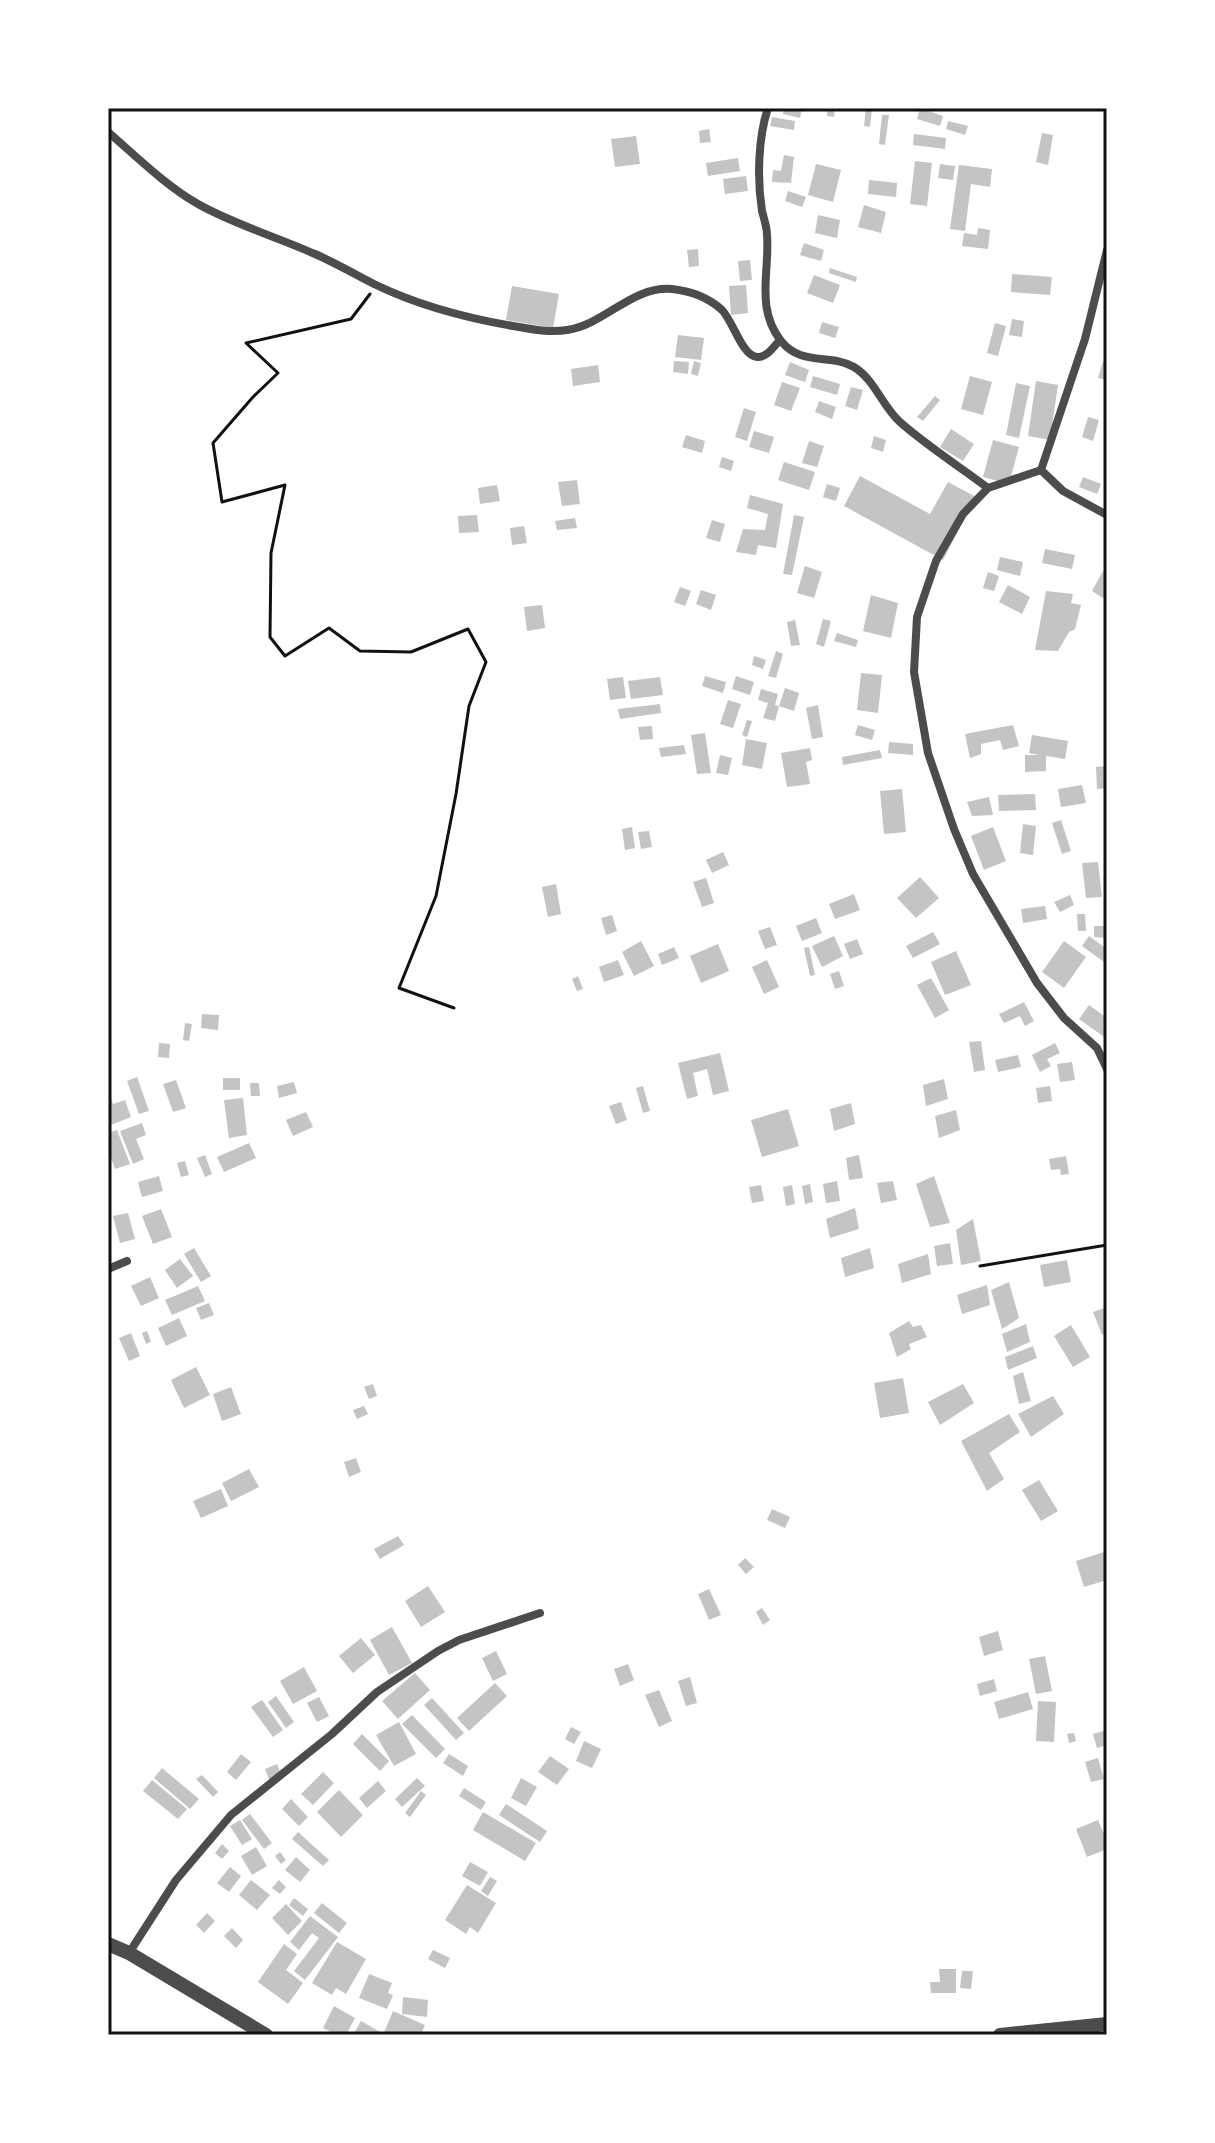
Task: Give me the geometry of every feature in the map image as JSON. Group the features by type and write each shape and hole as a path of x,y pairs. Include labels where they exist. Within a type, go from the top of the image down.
{"street":[{"path":"768,108 762,130 760,181 767,234 764,281 771,323 780,340 805,357 850,365 864,374 883,404 900,422 988,488"},
{"path":"108,132 158,175 199,204 332,261 377,285 468,319 539,330 568,330 595,321 629,299 655,289 674,289 697,294 722,310 747,353 756,357 766,355 780,340"},
{"path":"1041,470 1085,339 1107,250"},
{"path":"1041,470 988,488 963,514 936,561 917,617 914,672 928,753 973,874 1037,983 1064,1018 1097,1048 1107,1069"},
{"path":"1041,470 1063,491 1107,515"},
{"path":"108,1269 127,1261"},
{"path":"129,1953 176,1880 231,1815 332,1734 377,1692 459,1640 540,1613"},
{"path":"108,1944 129,1953 266,2035"},
{"path":"1000,2035 1107,2024"}],"path":[{"path":"377,285 351,319 246,343 278,373 213,443 222,502 285,485 271,553 270,637 285,656 329,628 360,651 411,652 468,629 486,662 469,706 436,896 399,988 454,1008"},
{"path":"980,1266 1107,1245"}],"building":[{"path":"784,108 802,108 800,118 783,114"},
{"path":"827,108 835,108 834,117 827,116"},
{"path":"866,108 872,109 870,127 864,126"},
{"path":"920,108 943,116 940,126 917,119"},
{"path":"882,115 889,115 885,145 879,144"},
{"path":"772,117 795,121 794,130 770,126"},
{"path":"948,121 968,126 965,135 946,129"},
{"path":"709,129 711,142 700,143 699,131"},
{"path":"1042,133 1053,135 1048,165 1036,162"},
{"path":"914,134 946,138 945,149 913,145"},
{"path":"636,136 640,164 615,167 611,139"},
{"path":"784,155 794,157 791,183 772,182 773,170 781,171"},
{"path":"738,158 740,171 708,176 706,163"},
{"path":"915,161 932,163 927,206 910,204"},
{"path":"816,164 841,170 833,202 808,195"},
{"path":"940,164 955,166 953,180 938,178"},
{"path":"959,165 992,169 990,187 971,184 965,231 950,229"},
{"path":"746,176 748,191 725,194 723,179"},
{"path":"869,180 897,183 896,197 868,194"},
{"path":"788,191 806,197 802,207 785,201"},
{"path":"864,205 886,212 881,233 858,227"},
{"path":"818,215 840,220 837,238 815,233"},
{"path":"978,228 990,230 988,249 962,246 964,233 977,235"},
{"path":"804,243 824,250 821,261 800,255"},
{"path":"698,249 699,266 689,267 687,250"},
{"path":"750,260 752,280 740,281 738,261"},
{"path":"830,268 857,277 856,282 829,273"},
{"path":"1012,274 1052,277 1050,295 1011,292"},
{"path":"814,275 840,285 833,303 807,293"},
{"path":"746,285 748,313 731,315 729,286"},
{"path":"512,286 559,294 553,328 506,320"},
{"path":"1012,319 1024,321 1022,337 1009,335"},
{"path":"822,322 839,327 835,338 819,333"},
{"path":"995,323 1006,326 998,356 987,353"},
{"path":"678,335 704,338 701,360 675,357"},
{"path":"674,361 689,362 688,374 673,372"},
{"path":"694,361 701,363 698,376 691,374"},
{"path":"1103,361 1107,362 1107,380 1098,378"},
{"path":"790,362 809,370 805,382 785,375"},
{"path":"598,365 600,382 573,386 571,369"},
{"path":"813,376 840,384 837,395 810,387"},
{"path":"970,376 992,382 983,415 961,409"},
{"path":"1036,381 1058,385 1050,440 1028,436"},
{"path":"782,382 800,388 791,411 774,405"},
{"path":"1016,383 1030,386 1019,438 1006,435"},
{"path":"851,387 863,390 857,410 845,406"},
{"path":"935,396 940,400 923,421 917,417"},
{"path":"819,401 836,407 832,419 815,412"},
{"path":"744,408 756,412 747,441 735,437"},
{"path":"1088,417 1099,420 1093,441 1082,437"},
{"path":"951,429 974,444 963,461 940,447"},
{"path":"754,431 774,437 769,453 749,447"},
{"path":"686,435 705,441 702,453 682,447"},
{"path":"874,436 886,440 883,452 871,448"},
{"path":"993,440 1019,447 1009,484 983,477"},
{"path":"809,441 824,446 817,467 802,463"},
{"path":"722,457 734,461 731,471 719,467"},
{"path":"784,462 815,472 809,490 778,480"},
{"path":"860,476 930,514 948,482 976,497 943,560 844,506"},
{"path":"1083,477 1101,484 1097,494 1079,487"},
{"path":"577,480 580,504 562,506 558,482"},
{"path":"827,484 840,488 836,501 823,497"},
{"path":"497,485 500,501 480,504 478,488"},
{"path":"750,495 783,504 776,548 758,545 756,555 736,552 743,529 765,530 768,514 747,508"},
{"path":"477,515 479,532 459,533 458,516"},
{"path":"794,515 804,517 792,575 783,574"},
{"path":"575,518 577,528 557,530 555,521"},
{"path":"712,520 725,524 720,542 706,538"},
{"path":"524,526 527,543 512,545 510,528"},
{"path":"1045,549 1075,555 1072,569 1042,563"},
{"path":"1000,557 1023,562 1020,576 997,570"},
{"path":"805,566 822,572 814,598 797,593"},
{"path":"1103,571 1107,573 1107,590 1103,598 1092,591"},
{"path":"988,572 999,576 994,591 983,588"},
{"path":"1008,585 1030,597 1022,614 999,602"},
{"path":"680,587 691,591 685,606 674,602"},
{"path":"701,590 716,595 711,610 696,604"},
{"path":"1046,591 1073,594 1071,603 1081,605 1075,629 1069,632 1058,651 1035,650"},
{"path":"871,595 898,603 891,638 863,631"},
{"path":"542,605 545,628 527,631 524,607"},
{"path":"823,619 831,621 824,647 816,644"},
{"path":"795,620 800,645 791,646 787,622"},
{"path":"837,633 858,640 856,647 834,641"},
{"path":"776,651 783,654 776,678 768,676"},
{"path":"754,656 766,660 763,669 752,665"},
{"path":"861,673 882,675 878,713 857,710"},
{"path":"705,676 726,682 723,693 702,686"},
{"path":"736,676 754,682 750,695 732,689"},
{"path":"623,677 626,698 610,700 607,679"},
{"path":"660,677 663,695 631,699 628,681"},
{"path":"785,688 799,693 794,711 779,706"},
{"path":"761,689 778,694 775,705 779,706 775,721 763,718 768,703 758,700"},
{"path":"728,700 741,704 733,728 720,724"},
{"path":"660,704 661,713 620,719 618,709"},
{"path":"818,705 823,737 812,739 806,708"},
{"path":"747,720 752,721 747,737 742,735"},
{"path":"858,725 875,730 872,740 855,735"},
{"path":"1013,725 1019,746 1003,750 1000,740 981,744 981,754 970,758 965,734"},
{"path":"652,726 653,739 640,740 638,727"},
{"path":"705,733 711,773 697,774 691,735"},
{"path":"1032,735 1068,741 1065,759 1046,756 1046,771 1025,772 1025,755 1038,755 1029,753"},
{"path":"746,739 767,743 762,769 742,765"},
{"path":"889,742 913,744 913,755 888,753"},
{"path":"684,745 686,754 661,757 659,748"},
{"path":"810,748 812,760 806,762 810,784 787,787 781,753"},
{"path":"880,750 882,758 843,765 842,757"},
{"path":"720,755 732,758 728,775 716,773"},
{"path":"1107,766 1107,788 1097,789 1096,767"},
{"path":"1082,785 1086,803 1061,807 1058,789"},
{"path":"902,789 906,832 884,834 880,791"},
{"path":"1035,794 1036,810 999,811 998,795"},
{"path":"989,797 993,815 972,816 967,802"},
{"path":"1061,820 1071,851 1062,854 1052,823"},
{"path":"1023,824 1036,826 1033,855 1020,853"},
{"path":"632,827 635,848 625,850 622,829"},
{"path":"993,827 1006,861 984,870 971,836"},
{"path":"649,831 652,847 641,849 638,832"},
{"path":"723,852 729,865 712,873 706,860"},
{"path":"1098,862 1102,897 1086,898 1082,863"},
{"path":"920,877 939,898 916,918 897,898"},
{"path":"706,878 714,903 702,907 693,882"},
{"path":"556,884 561,914 548,917 542,887"},
{"path":"854,894 860,910 835,919 829,904"},
{"path":"1070,895 1074,905 1060,912 1054,902"},
{"path":"1045,906 1047,919 1023,923 1021,909"},
{"path":"1077,914 1085,914 1086,931 1078,931"},
{"path":"612,915 617,931 606,935 601,918"},
{"path":"816,918 822,933 802,941 796,926"},
{"path":"1094,926 1107,926 1107,938 1094,937"},
{"path":"770,927 777,945 765,949 758,931"},
{"path":"933,932 940,944 913,958 906,946"},
{"path":"834,936 843,956 822,967 812,946"},
{"path":"1089,936 1107,949 1104,962 1082,946"},
{"path":"857,939 863,954 850,959 844,944"},
{"path":"641,941 654,966 634,976 622,952"},
{"path":"1064,941 1086,957 1064,988 1042,972"},
{"path":"718,944 729,971 701,983 690,956"},
{"path":"674,947 679,958 662,965 658,954"},
{"path":"809,947 815,975 810,976 804,948"},
{"path":"956,951 971,985 945,995 931,962"},
{"path":"618,960 624,975 604,982 599,967"},
{"path":"767,960 779,987 764,994 752,967"},
{"path":"839,971 844,986 835,989 830,974"},
{"path":"578,976 583,989 577,991 572,979"},
{"path":"931,978 949,1010 935,1018 917,985"},
{"path":"1024,1002 1034,1021 1025,1026 1020,1016 1004,1023 999,1014"},
{"path":"1089,1005 1107,1018 1107,1039 1079,1019"},
{"path":"202,1014 219,1015 218,1030 201,1028"},
{"path":"185,1023 192,1024 189,1041 183,1040"},
{"path":"981,1041 985,1070 974,1072 969,1042"},
{"path":"159,1043 170,1044 169,1058 158,1057"},
{"path":"1055,1043 1060,1053 1047,1059 1051,1066 1040,1072 1032,1055"},
{"path":"720,1053 729,1091 713,1095 707,1069 693,1073 698,1096 687,1099 678,1063"},
{"path":"1018,1055 1021,1067 998,1072 995,1060"},
{"path":"1072,1062 1075,1080 1060,1082 1057,1064"},
{"path":"137,1077 149,1111 139,1114 127,1081"},
{"path":"223,1078 240,1078 240,1090 223,1090"},
{"path":"944,1079 948,1099 926,1106 923,1085"},
{"path":"176,1080 186,1108 173,1112 163,1084"},
{"path":"294,1082 297,1093 279,1098 277,1086"},
{"path":"250,1083 259,1083 260,1096 251,1096"},
{"path":"643,1086 650,1111 643,1113 636,1088"},
{"path":"1050,1086 1052,1101 1038,1103 1036,1088"},
{"path":"111,1098 113,1104 125,1100 131,1117 108,1126 108,1099"},
{"path":"243,1098 247,1135 229,1138 224,1100"},
{"path":"621,1102 627,1120 616,1124 609,1106"},
{"path":"851,1103 855,1124 834,1131 830,1109"},
{"path":"788,1109 799,1146 762,1157 751,1120"},
{"path":"956,1110 960,1130 939,1138 935,1116"},
{"path":"306,1112 313,1127 293,1136 286,1120"},
{"path":"142,1123 146,1135 136,1139 144,1159 133,1164 120,1131"},
{"path":"117,1130 130,1164 115,1169 108,1149 108,1133"},
{"path":"249,1143 256,1158 224,1172 217,1157"},
{"path":"205,1155 212,1174 205,1177 197,1158"},
{"path":"859,1155 863,1178 849,1180 846,1158"},
{"path":"1066,1156 1069,1174 1061,1175 1060,1169 1051,1170 1049,1159"},
{"path":"185,1161 189,1175 181,1177 177,1163"},
{"path":"159,1176 163,1191 142,1197 138,1182"},
{"path":"934,1176 950,1223 930,1227 916,1184"},
{"path":"837,1181 840,1201 826,1203 823,1184"},
{"path":"893,1181 897,1200 881,1203 877,1183"},
{"path":"810,1184 813,1202 805,1204 802,1186"},
{"path":"761,1185 764,1201 752,1203 749,1187"},
{"path":"792,1185 795,1204 786,1206 783,1187"},
{"path":"855,1208 859,1229 830,1238 826,1219"},
{"path":"161,1209 172,1237 153,1244 142,1216"},
{"path":"128,1213 135,1239 120,1243 113,1216"},
{"path":"973,1219 981,1261 961,1265 956,1230"},
{"path":"950,1243 953,1264 937,1266 934,1246"},
{"path":"194,1248 211,1276 201,1282 184,1254"},
{"path":"870,1248 874,1268 845,1277 841,1258"},
{"path":"928,1254 931,1274 902,1283 898,1264"},
{"path":"180,1259 193,1276 177,1288 165,1270"},
{"path":"1067,1260 1071,1282 1044,1287 1040,1265"},
{"path":"150,1277 159,1298 141,1306 131,1286"},
{"path":"1009,1282 1019,1318 1002,1329 991,1290"},
{"path":"987,1285 990,1305 962,1314 957,1295"},
{"path":"198,1286 205,1301 172,1315 165,1300"},
{"path":"209,1303 214,1315 201,1320 196,1308"},
{"path":"1107,1307 1107,1331 1102,1335 1093,1312"},
{"path":"179,1318 187,1336 166,1346 158,1328"},
{"path":"909,1321 913,1327 921,1325 927,1337 909,1344 911,1349 897,1357 889,1333"},
{"path":"1026,1324 1030,1342 1007,1352 1002,1334"},
{"path":"1071,1325 1090,1357 1073,1367 1054,1336"},
{"path":"147,1331 151,1342 146,1344 142,1333"},
{"path":"131,1333 140,1356 129,1361 119,1338"},
{"path":"1033,1346 1037,1358 1008,1370 1005,1357"},
{"path":"196,1367 210,1395 184,1408 171,1380"},
{"path":"1023,1372 1031,1401 1019,1404 1013,1376"},
{"path":"903,1378 909,1413 880,1418 874,1383"},
{"path":"373,1384 377,1396 369,1399 364,1387"},
{"path":"963,1384 974,1403 940,1425 928,1402"},
{"path":"231,1387 241,1414 222,1421 213,1394"},
{"path":"1053,1396 1064,1414 1031,1437 1018,1414"},
{"path":"364,1406 368,1414 357,1419 353,1410"},
{"path":"1009,1414 1020,1432 989,1453 1004,1479 987,1491 961,1441"},
{"path":"356,1458 361,1472 349,1477 344,1462"},
{"path":"249,1469 259,1487 231,1501 222,1483"},
{"path":"1039,1480 1058,1511 1041,1521 1022,1490"},
{"path":"221,1489 228,1506 201,1518 193,1501"},
{"path":"772,1509 790,1517 785,1528 767,1520"},
{"path":"398,1536 404,1545 380,1559 374,1549"},
{"path":"1107,1551 1107,1580 1084,1587 1076,1561"},
{"path":"745,1558 754,1567 746,1574 738,1565"},
{"path":"428,1586 445,1612 421,1627 405,1601"},
{"path":"709,1589 721,1615 709,1620 698,1594"},
{"path":"762,1608 770,1620 763,1625 756,1612"},
{"path":"392,1627 412,1663 389,1675 370,1640"},
{"path":"998,1631 1003,1650 984,1656 979,1637"},
{"path":"361,1638 375,1655 353,1673 339,1656"},
{"path":"496,1651 507,1674 493,1681 482,1658"},
{"path":"1045,1656 1052,1691 1036,1694 1029,1659"},
{"path":"628,1664 634,1680 620,1686 614,1669"},
{"path":"304,1667 317,1691 293,1704 280,1681"},
{"path":"415,1673 430,1690 398,1719 382,1701"},
{"path":"690,1677 697,1703 686,1706 678,1681"},
{"path":"994,1679 997,1691 980,1696 977,1684"},
{"path":"495,1683 507,1696 469,1731 457,1718"},
{"path":"659,1690 672,1721 659,1727 645,1695"},
{"path":"1028,1692 1033,1709 999,1719 994,1702"},
{"path":"276,1696 294,1722 286,1728 268,1702"},
{"path":"319,1697 329,1716 317,1722 307,1703"},
{"path":"432,1698 464,1733 456,1740 424,1705"},
{"path":"262,1700 283,1730 273,1737 251,1707"},
{"path":"1038,1701 1056,1702 1054,1742 1036,1741"},
{"path":"412,1715 445,1749 436,1758 402,1724"},
{"path":"399,1722 416,1754 394,1766 376,1735"},
{"path":"571,1727 581,1732 574,1744 565,1739"},
{"path":"1107,1730 1107,1745 1097,1748 1093,1734"},
{"path":"1074,1733 1076,1741 1069,1743 1067,1734"},
{"path":"362,1734 389,1761 380,1771 353,1744"},
{"path":"584,1741 601,1749 592,1768 576,1761"},
{"path":"241,1754 251,1762 236,1780 227,1772"},
{"path":"449,1754 468,1766 463,1776 443,1763"},
{"path":"550,1756 569,1769 557,1785 538,1772"},
{"path":"1098,1758 1104,1779 1091,1782 1085,1762"},
{"path":"277,1764 281,1774 269,1779 265,1769"},
{"path":"162,1768 199,1799 190,1809 154,1778"},
{"path":"323,1772 334,1783 313,1805 301,1794"},
{"path":"202,1775 218,1792 213,1797 196,1779"},
{"path":"417,1778 425,1786 402,1807 395,1799"},
{"path":"521,1778 537,1787 526,1806 511,1798"},
{"path":"152,1780 187,1809 178,1819 143,1791"},
{"path":"378,1781 386,1791 367,1808 359,1798"},
{"path":"464,1788 486,1802 481,1810 459,1796"},
{"path":"339,1790 363,1815 341,1837 317,1812"},
{"path":"421,1791 426,1795 410,1817 405,1813"},
{"path":"291,1799 308,1817 299,1826 282,1809"},
{"path":"506,1804 547,1831 540,1842 499,1815"},
{"path":"483,1812 536,1843 525,1861 473,1830"},
{"path":"250,1814 272,1843 264,1849 242,1820"},
{"path":"240,1820 252,1839 242,1845 230,1826"},
{"path":"1098,1820 1107,1849 1087,1857 1076,1829"},
{"path":"298,1832 329,1860 323,1866 292,1839"},
{"path":"222,1844 229,1851 222,1859 215,1853"},
{"path":"256,1847 267,1866 252,1875 241,1856"},
{"path":"280,1852 286,1860 281,1864 275,1856"},
{"path":"296,1857 310,1870 300,1882 285,1870"},
{"path":"470,1862 488,1872 480,1886 462,1876"},
{"path":"230,1867 241,1876 229,1892 217,1883"},
{"path":"490,1877 497,1881 488,1896 481,1891"},
{"path":"251,1880 270,1895 257,1910 239,1895"},
{"path":"279,1880 286,1887 280,1894 272,1888"},
{"path":"467,1885 496,1903 478,1933 470,1927 466,1934 445,1920"},
{"path":"294,1898 308,1909 303,1916 289,1905"},
{"path":"322,1903 347,1923 339,1933 314,1913"},
{"path":"286,1904 302,1921 288,1935 272,1918"},
{"path":"207,1913 215,1921 204,1933 196,1925"},
{"path":"310,1916 338,1937 305,1980 294,1971 319,1938 312,1933 299,1950 290,1942"},
{"path":"232,1928 243,1940 236,1948 224,1936"},
{"path":"337,1942 366,1959 346,1994 336,1988 332,1995 312,1983"},
{"path":"284,1944 297,1954 286,1970 303,1983 288,2004 258,1982"},
{"path":"433,1950 450,1958 445,1968 428,1959"},
{"path":"939,1969 956,1969 956,1993 931,1993 930,1982 940,1982"},
{"path":"962,1971 973,1971 971,1989 960,1988"},
{"path":"369,1974 392,1983 388,1993 393,1995 387,2009 359,1998"},
{"path":"403,1997 428,2000 427,2017 402,2014"},
{"path":"334,2006 355,2018 346,2035 336,2035 323,2028"},
{"path":"393,2011 425,2025 421,2035 383,2035"},
{"path":"361,2021 382,2033 353,2035"}]}
